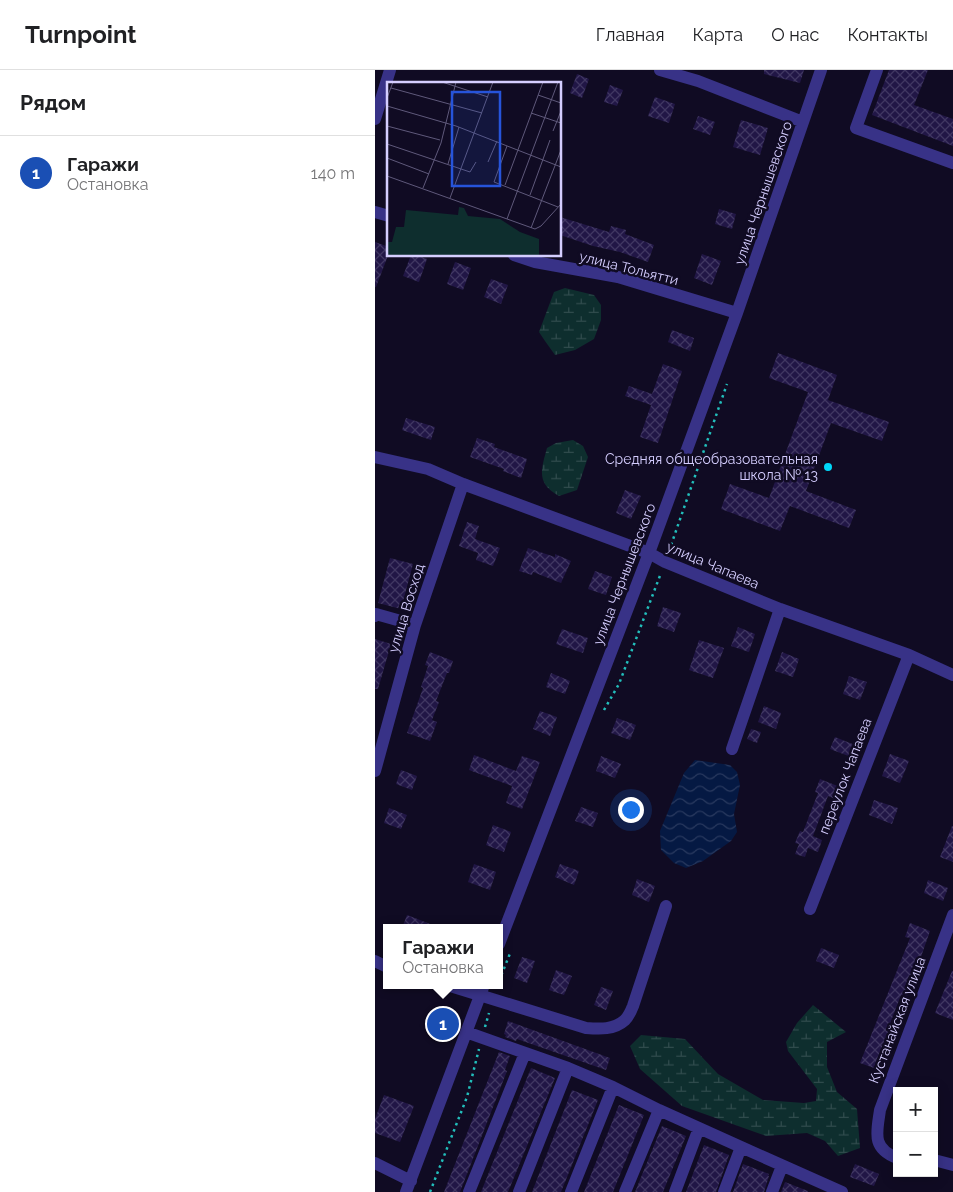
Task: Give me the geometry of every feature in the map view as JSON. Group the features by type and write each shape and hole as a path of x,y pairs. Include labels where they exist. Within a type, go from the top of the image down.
{"street":[{"path":"375,119 390,70"},
{"path":"660,70 698,80 803,122"},
{"name":"улица Чернышевского","path":"503,934 649,553 737,312 821,70"},
{"path":"877,70 856,128 953,163"},
{"name":"улица Тольятти","path":"517,256 535,262 618,277 737,312"},
{"name":"улица Чапаева","path":"375,457 428,469 463,484 649,553 665,562 780,609 909,655 953,675"},
{"name":"улица Восход","path":"375,771 415,625 463,484"},
{"path":"732,749 780,609"},
{"path":"375,616 377,614 415,625"},
{"name":"переулок Чапаева","path":"810,909 909,655"},
{"path":"375,1163 409,1186 482,990 492,1000 586,1028 613,1028 625,1020 633,1006 666,906"},
{"name":"Кустанайская улица","path":"893,1156 882,1149 877,1138 880,1110 953,915"},
{"path":"465,1032 569,1068 782,1166 821,1188 842,1192"},
{"path":"469,1192 525,1052"},
{"path":"519,1192 569,1068"},
{"path":"571,1192 613,1087"},
{"path":"625,1192 659,1110"},
{"path":"675,1192 699,1128"},
{"path":"724,1192 741,1147"},
{"path":"938,1161 953,1165"},
{"path":"772,1192 782,1166"}],"path":[{"path":"430,1192 467,1098 492,1000"}],"green space":[{"path":"565,288 594,295 601,305 601,320 594,339 575,350 555,355 539,332 554,292"},
{"path":"573,440 583,446 588,457 577,490 559,496 547,486 542,475 547,448 556,443"},
{"path":"813,1005 846,1032 827,1042 827,1067 837,1092 857,1109 860,1148 838,1156 825,1141 807,1133 766,1136 682,1106 640,1069 630,1046 641,1035 685,1039 718,1074 763,1100 804,1103 816,1101 817,1089 788,1051 786,1042 797,1023"}],"water":[{"path":"695,760 730,765 737,772 740,785 734,814 737,832 731,841 703,861 686,868 674,863 661,850 660,831 684,773"}],"building":[{"path":"764,70 804,70 800,83 764,74"},
{"path":"889,70 928,70 914,105 953,119 953,146 872,115"},
{"path":"577,74 589,79 582,98 570,93"},
{"path":"610,85 623,90 617,106 604,102"},
{"path":"655,97 675,104 669,123 648,116"},
{"path":"698,116 715,122 710,135 693,129"},
{"path":"741,120 768,128 760,155 733,147"},
{"path":"719,209 736,214 732,229 715,224"},
{"path":"561,217 609,232 611,226 626,230 625,234 654,245 648,262 620,252 593,246 561,235"},
{"path":"375,242 387,246 388,256 375,287"},
{"path":"702,254 721,261 712,285 694,278"},
{"path":"411,256 427,259 419,282 403,276"},
{"path":"455,262 471,268 463,290 447,284"},
{"path":"491,279 508,285 501,304 484,297"},
{"path":"672,330 694,338 690,351 668,342"},
{"path":"778,353 837,375 828,400 889,422 882,441 831,423 806,491 856,510 849,528 790,506 780,531 721,509 730,484 769,498 808,392 769,378"},
{"path":"663,364 682,371 658,443 640,437 651,405 625,396 629,386 652,394"},
{"path":"406,418 435,427 431,440 402,430"},
{"path":"477,438 495,444 494,447 527,459 521,478 503,471 504,469 470,457"},
{"path":"625,490 641,496 631,519 616,513"},
{"path":"467,522 479,526 475,539 500,548 493,566 476,560 478,553 459,546"},
{"path":"528,548 555,557 555,554 571,561 561,583 533,572 532,575 519,571"},
{"path":"390,558 413,564 401,609 378,603"},
{"path":"595,571 612,577 606,595 588,589"},
{"path":"663,607 681,613 674,632 657,626"},
{"path":"738,627 755,634 749,652 731,646"},
{"path":"562,629 588,638 583,653 556,644"},
{"path":"375,639 391,644 378,689 375,689"},
{"path":"699,640 724,648 713,678 689,670"},
{"path":"430,652 453,661 436,701 439,702 432,720 437,722 430,741 407,733 423,688 421,687 428,666 425,665"},
{"path":"782,652 799,659 793,677 775,671"},
{"path":"551,673 570,681 565,694 546,687"},
{"path":"849,676 867,682 860,700 843,694"},
{"path":"764,706 781,713 776,729 758,722"},
{"path":"540,711 557,717 550,736 533,729"},
{"path":"617,718 636,725 630,740 611,733"},
{"path":"751,729 761,732 757,743 747,739"},
{"path":"835,737 855,745 851,757 830,749"},
{"path":"890,754 909,761 900,783 882,776"},
{"path":"474,755 516,771 522,756 540,762 522,809 506,803 512,786 469,770"},
{"path":"601,756 621,764 615,778 596,771"},
{"path":"401,770 417,776 412,790 396,784"},
{"path":"820,779 840,787 835,799 828,796 813,836 822,840 818,852 808,848 805,857 795,854 799,844 795,843 800,831 803,832 818,793 815,792"},
{"path":"874,800 898,808 892,824 869,815"},
{"path":"581,807 598,813 593,827 575,821"},
{"path":"389,808 407,815 401,829 384,823"},
{"path":"493,825 511,832 504,852 486,845"},
{"path":"953,826 953,862 940,857"},
{"path":"474,864 496,872 490,890 468,882"},
{"path":"560,864 579,871 574,885 555,877"},
{"path":"637,879 655,886 649,902 632,895"},
{"path":"928,880 948,888 943,901 924,893"},
{"path":"407,915 430,924 404,924"},
{"path":"910,923 930,931 907,997 901,995 888,1029 894,1031 888,1046 883,1044 874,1068 860,1063 910,938 905,937"},
{"path":"821,948 839,955 834,968 816,961"},
{"path":"522,957 535,961 527,983 514,978"},
{"path":"556,970 572,976 564,995 549,990"},
{"path":"953,971 953,1020 935,1013"},
{"path":"601,987 613,991 606,1010 594,1005"},
{"path":"440,1014 450,1018 442,1038 432,1034"},
{"path":"508,1021 610,1058 606,1070 517,1039 516,1041 505,1037 506,1035 504,1034"},
{"path":"499,1052 510,1056 505,1070 507,1071 460,1192 444,1192"},
{"path":"531,1068 555,1078 508,1192 481,1192"},
{"path":"572,1090 598,1100 561,1192 532,1192"},
{"path":"384,1095 414,1106 400,1142 375,1133 375,1119"},
{"path":"619,1105 644,1115 613,1192 584,1192"},
{"path":"662,1126 686,1136 663,1192 635,1192"},
{"path":"704,1145 729,1155 716,1192 686,1192"},
{"path":"743,1164 769,1174 764,1192 733,1192"},
{"path":"855,1164 879,1174 874,1186 850,1177"},
{"path":"785,1182 808,1191 808,1192 781,1192"}],"place":[{"name":"Средняя общеобразовательная школа № 13","path":"828,467"},
{"name":"Гаражи","path":"443,1024"}]}
